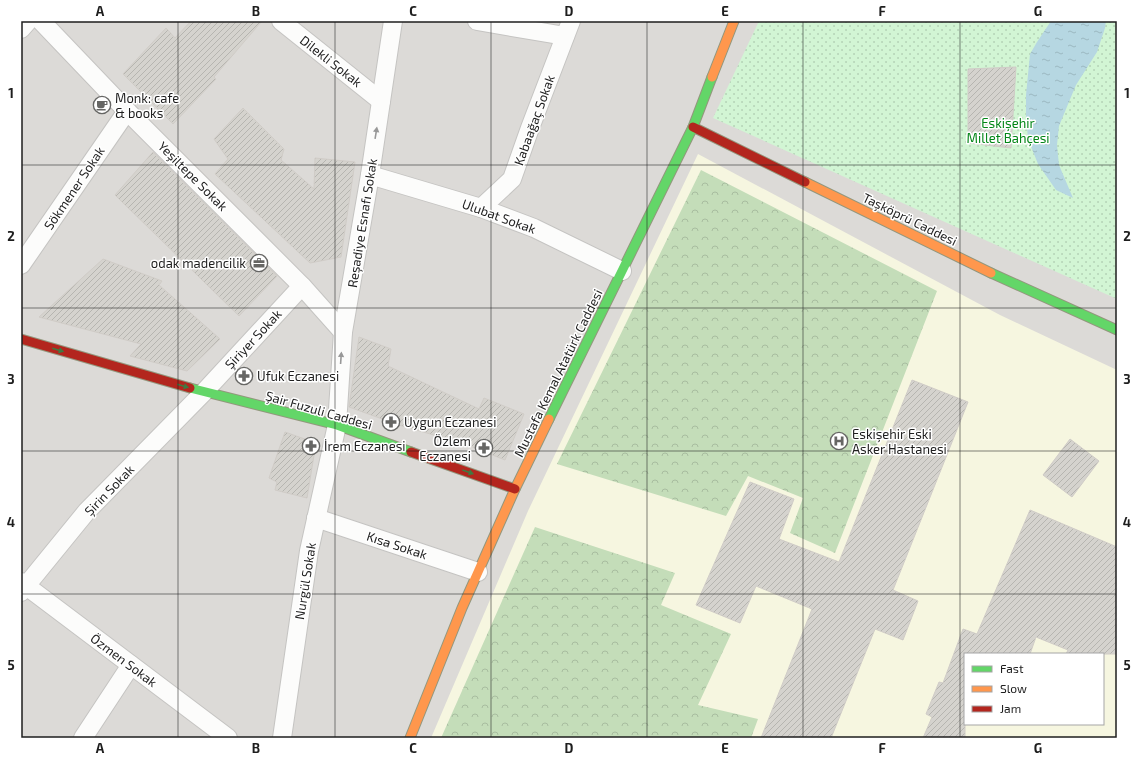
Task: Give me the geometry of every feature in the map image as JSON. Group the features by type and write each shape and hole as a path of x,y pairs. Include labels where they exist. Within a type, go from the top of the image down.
{"main road":[{"name":"Mustafa Kemal Atatürk Caddesi","path":"410,738 462,608 515,489 693,127 734,21"},
{"name":"Taşköprü Caddesi","path":"693,127 972,264 1117,330"},
{"name":"Şair Fuzuli Caddesi","path":"21,339 204,392 337,425 515,489"}],"street":[{"path":"21,29 28,21"},
{"name":"Yeşiltepe Sokak","path":"41,21 302,286 343,332"},
{"name":"Dilekli Sokak","path":"281,21 381,101"},
{"name":"Reşadiye Esnafı Sokak","path":"337,425 343,332 370,176 393,21"},
{"path":"477,21 568,28"},
{"name":"Kabaağaç Sokak","path":"481,208 512,179 568,28"},
{"name":"Sökmener Sokak","path":"21,265 127,110"},
{"name":"Ulubat Sokak","path":"370,176 481,208 534,228 622,271"},
{"name":"Şiriyer Sokak","path":"204,392 302,286"},
{"name":"Şirin Sokak","path":"23,587 88,512 204,392"},
{"name":"Nurgül Sokak","path":"282,738 309,551 337,425"},
{"name":"Kısa Sokak","path":"316,518 478,572"},
{"name":"Özmen Sokak","path":"23,587 131,665 228,738"},
{"path":"83,738 131,665"}],"shaded area":[{"path":"21,21 1117,21 1117,738 21,738"},
{"name":"Eskişehir Eski Asker Hastanesi","path":"698,154 1000,315 1117,370 1117,738 431,738 528,511"}],"green space":[{"name":"Eskişehir Millet Bahçesi","path":"759,21 1117,21 1117,299 713,118"},
{"path":"701,170 937,291 835,553 790,533 803,498 748,476 726,516 557,464"},
{"path":"535,527 675,573 661,605 731,634 698,705 758,719 751,738 441,738"}],"water":[{"path":"1051,21 1106,21 1097,52 1076,85 1059,126 1057,145 1059,165 1073,198 1056,190 1038,164 1028,139 1026,95 1030,54"}],"building":[{"path":"191,21 262,21 214,77 216,79 173,124 123,74 166,28 175,38"},
{"path":"1016,67 1011,148 968,143 968,69"},
{"path":"243,108 284,149 281,160 314,189 315,158 355,162 341,257 310,263 215,174 228,159 214,139"},
{"path":"153,152 277,276 239,316 115,195"},
{"path":"103,259 162,281 159,285 220,339 187,371 130,356 141,344 39,317"},
{"path":"359,337 391,349 388,366 479,409 484,398 524,414 505,460 465,444 399,425 349,407"},
{"path":"912,380 968,402 893,590 918,601 903,640 875,629 831,738 761,738 812,609 756,586 740,623 696,605 750,482 794,499 779,539 839,562"},
{"path":"285,432 316,443 307,498 275,490 277,482 269,478"},
{"path":"1070,439 1099,461 1072,497 1043,475"},
{"path":"1030,510 1117,547 1117,654 1066,653 1068,650 1036,637 1030,653 964,653 965,738 923,738 932,717 926,714 939,682 943,683 963,629 977,634"}],"traffic: fast":[{"path":"549,419 693,127 712,77"},
{"path":"991,273 1117,330"},
{"path":"190,388 337,425 411,452"}],"traffic: slow":[{"path":"712,77 734,21"},
{"path":"805,182 991,273"},
{"path":"410,738 462,608 515,489 549,419"}],"traffic: jam":[{"path":"693,127 805,182"},
{"path":"21,339 190,388"},
{"path":"411,452 515,489"}],"place":[{"name":"Monk: cafe & books","path":"102,105"},
{"name":"odak madencilik","path":"259,263"},
{"name":"Ufuk Eczanesi","path":"244,376"},
{"name":"Uygun Eczanesi","path":"391,422"},
{"name":"Eskişehir Eski Asker Hastanesi","path":"839,441"},
{"name":"İrem Eczanesi","path":"311,446"},
{"name":"Özlem Eczanesi","path":"484,448"}]}
